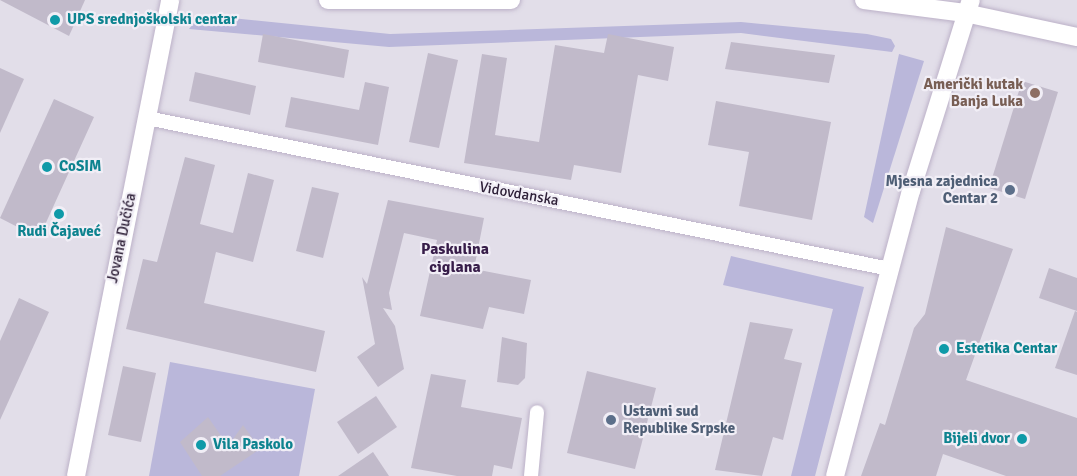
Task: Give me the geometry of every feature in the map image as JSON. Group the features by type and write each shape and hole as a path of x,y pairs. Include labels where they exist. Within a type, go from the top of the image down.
{"main road":[{"name":"Jovana Dučića","path":"76,476 170,0"},
{"path":"328,0 512,0"},
{"path":"864,0 968,7 1077,37"},
{"path":"835,476 890,269 968,7"}],"street":[{"name":"Vidovdanska","path":"147,118 890,269"},
{"path":"531,476 537,412"}],"shaded area":[{"path":"212,16 390,34 741,22 867,34 891,39 895,46 892,52 741,33 389,47 189,29 197,19"},
{"path":"899,54 924,61 873,223 864,217"},
{"path":"731,256 864,287 815,476 791,476 833,309 723,285"},
{"path":"170,362 315,389 299,476 149,476"}],"building":[{"name":"UPS srednjoškolski centar","path":"0,0 85,0 69,36"},
{"path":"263,34 349,50 344,78 258,62"},
{"path":"608,34 674,47 668,81 638,75 621,173 574,165 571,180 464,163 482,54 507,58 495,135 539,142 555,45 604,53"},
{"path":"731,42 835,55 829,83 725,69"},
{"path":"428,53 458,60 439,148 409,142"},
{"path":"0,68 24,79 0,133"},
{"path":"195,72 256,86 250,115 189,101"},
{"path":"1022,81 1058,92 1025,199 989,188"},
{"path":"365,82 389,87 378,145 285,127 291,97 359,110"},
{"name":"CoSIM","path":"54,99 94,117 39,238 0,218"},
{"path":"716,101 831,122 812,220 739,206 749,152 708,145"},
{"path":"185,157 215,165 200,224 233,233 248,173 274,180 253,262 216,252 204,303 325,331 316,372 126,329 143,259 157,262"},
{"path":"312,187 339,193 323,258 296,251"},
{"path":"388,200 484,218 474,269 531,280 524,314 489,307 483,329 420,316 437,240 404,233 389,293 392,310 383,308 395,326 404,369 378,387 357,357 375,344 362,277 367,284"},
{"name":"Estetika Centar","path":"946,227 1013,249 966,380 1077,418 1077,476 1006,476 943,454 936,476 861,476 880,423 885,425 914,328 925,314"},
{"path":"1049,268 1077,278 1077,311 1039,298"},
{"path":"19,298 49,312 0,420 0,341"},
{"path":"1075,311 1077,312 1077,375 1055,368"},
{"path":"750,322 793,329 784,359 802,363 783,440 773,437 762,476 715,470"},
{"path":"502,337 527,343 525,378 518,385 497,382"},
{"path":"123,366 156,373 141,442 108,435"},
{"name":"Ustavni sud Republike Srpske","path":"587,371 656,388 635,469 567,453"},
{"path":"431,374 466,380 461,407 522,418 512,469 494,465 492,476 457,476 411,468"},
{"path":"376,396 397,427 358,454 337,422"},
{"name":"Vila Paskolo","path":"208,417 228,446 243,425 260,449 220,476 202,476 180,442"},
{"path":"373,452 389,476 338,476"}],"place":[{"name":"UPS srednjoškolski centar","path":"55,20"},
{"name":"Američki kutak Banja Luka","path":"1035,93"},
{"name":"CoSIM","path":"47,167"},
{"name":"Mjesna zajednica Centar 2","path":"1010,190"},
{"name":"Rudi Čajaveć","path":"59,214"},
{"name":"Estetika Centar","path":"944,349"},
{"name":"Ustavni sud Republike Srpske","path":"611,420"},
{"name":"Bijeli dvor","path":"1022,439"},
{"name":"Vila Paskolo","path":"201,445"}],"district":[{"name":"Paskulina ciglana","path":"455,258"}]}
